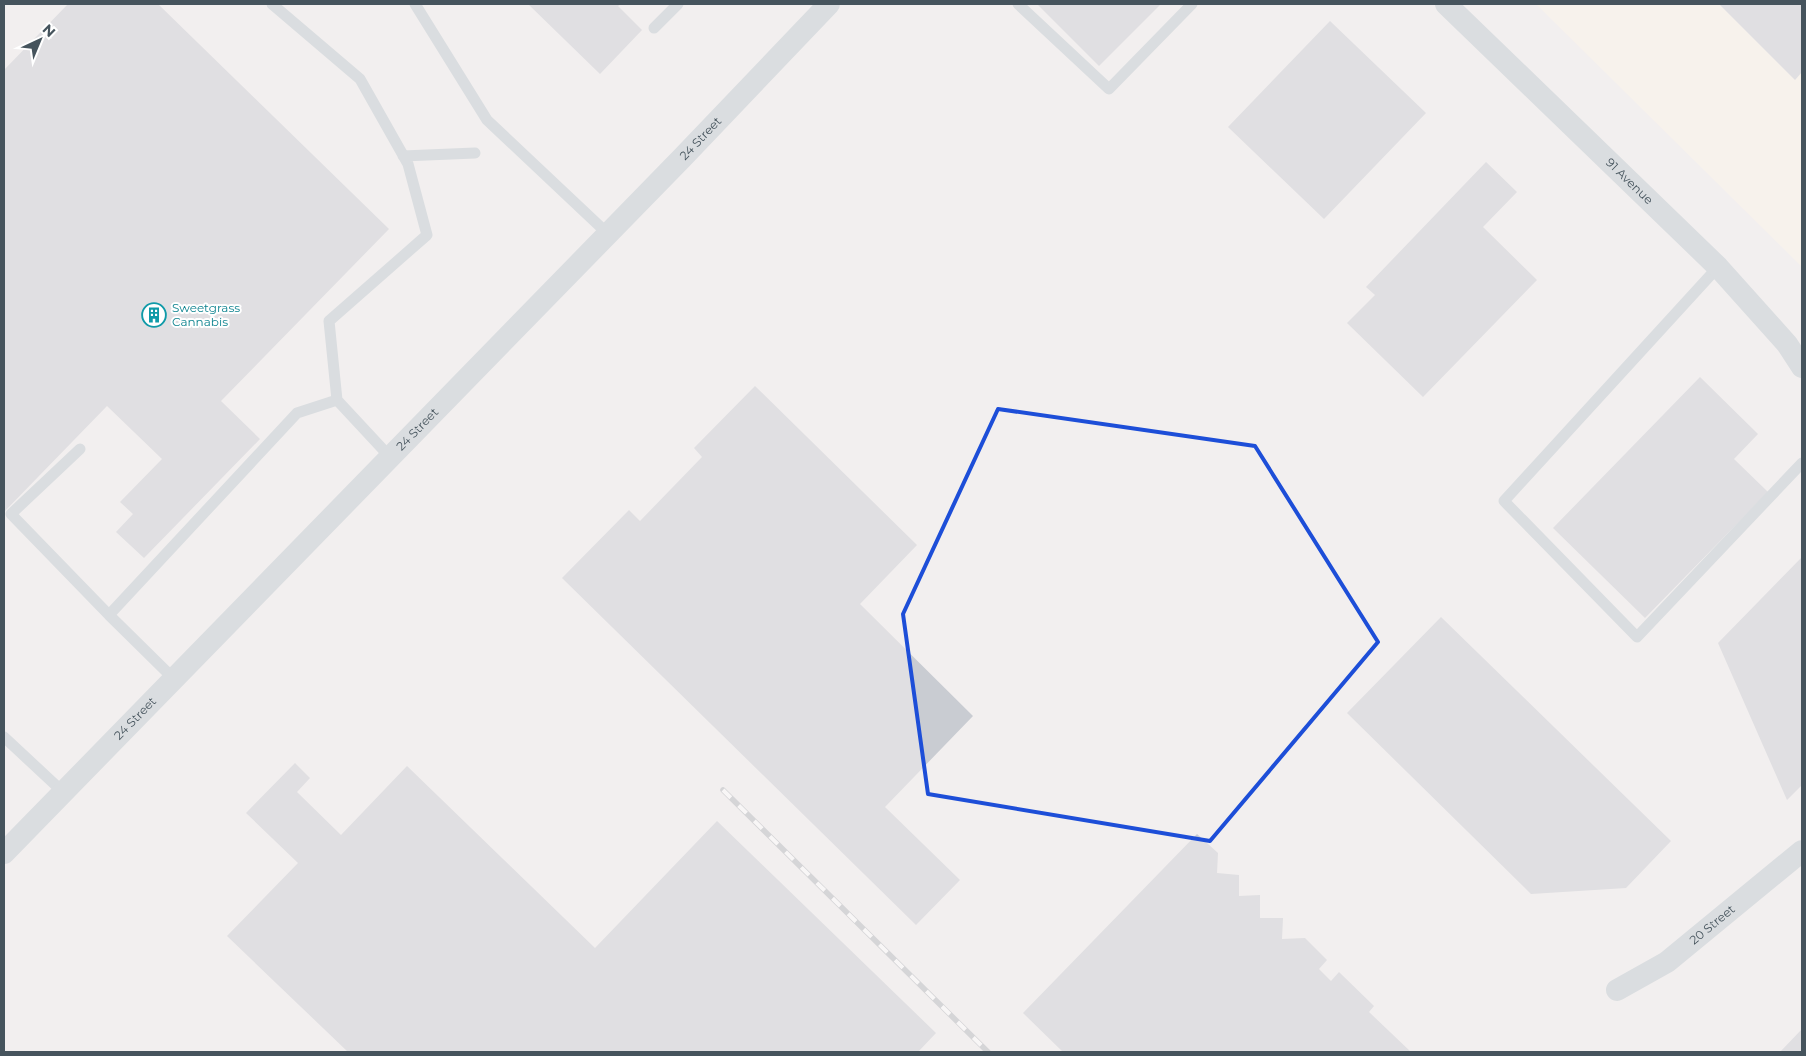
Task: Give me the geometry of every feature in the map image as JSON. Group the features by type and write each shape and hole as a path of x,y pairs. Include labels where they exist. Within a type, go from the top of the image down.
{"street":[{"name":"24 Street","path":"4,853 608,234 829,4"},
{"name":"91 Avenue","path":"1446,4 1718,267 1787,344 1802,367"},
{"name":"20 Street","path":"1618,990 1667,962 1802,851"}],"lane":[{"path":"272,4 360,79 408,164 427,235 329,321 337,400 390,457"},
{"path":"415,4 487,120 608,234"},
{"path":"654,28 678,4"},
{"path":"1018,4 1109,90 1192,4"},
{"path":"403,156 475,153"},
{"path":"1718,267 1504,501 1637,637 1802,463"},
{"path":"109,615 297,414 337,400"},
{"path":"80,449 11,514 109,615 174,678"},
{"path":"4,737 63,792"}],"highlighted area":[{"path":"998,409 1255,446 1378,642 1210,841 928,794 903,614"}],"shaded area":[{"path":"1536,4 1802,4 1802,267"}],"building":[{"name":"Sweetgrass Cannabis","path":"68,4 158,4 389,229 221,401 260,439 144,558 116,532 133,514 120,502 162,459 107,406 4,512 4,70"},
{"path":"528,4 621,4 618,6 642,30 600,74"},
{"path":"1037,4 1161,4 1099,66"},
{"path":"1719,4 1802,4 1802,72 1795,80"},
{"path":"1330,21 1426,113 1324,219 1228,127"},
{"path":"1486,162 1517,192 1483,227 1537,280 1423,397 1347,323 1375,295 1366,287"},
{"path":"1700,377 1758,434 1734,459 1768,492 1645,618 1553,528"},
{"path":"755,386 917,545 860,604 973,716 885,807 960,880 916,925 562,578 629,510 640,521 702,457 694,448"},
{"path":"1802,557 1802,785 1787,800 1718,643"},
{"path":"1441,617 1671,841 1626,888 1531,894 1347,713"},
{"path":"295,763 310,778 297,792 341,835 407,766 595,948 717,821 936,1033 918,1052 348,1052 227,936 298,863 246,813"},
{"path":"1197,834 1218,853 1217,873 1239,875 1239,896 1260,895 1260,918 1283,918 1282,939 1305,938 1327,960 1319,969 1331,981 1339,972 1374,1006 1369,1012 1411,1052 1063,1052 1023,1013"},
{"path":"1802,1029 1802,1052 1780,1052"}],"railway":[{"path":"723,790 988,1052"}],"place":[{"name":"Sweetgrass Cannabis","path":"154,315"}]}
